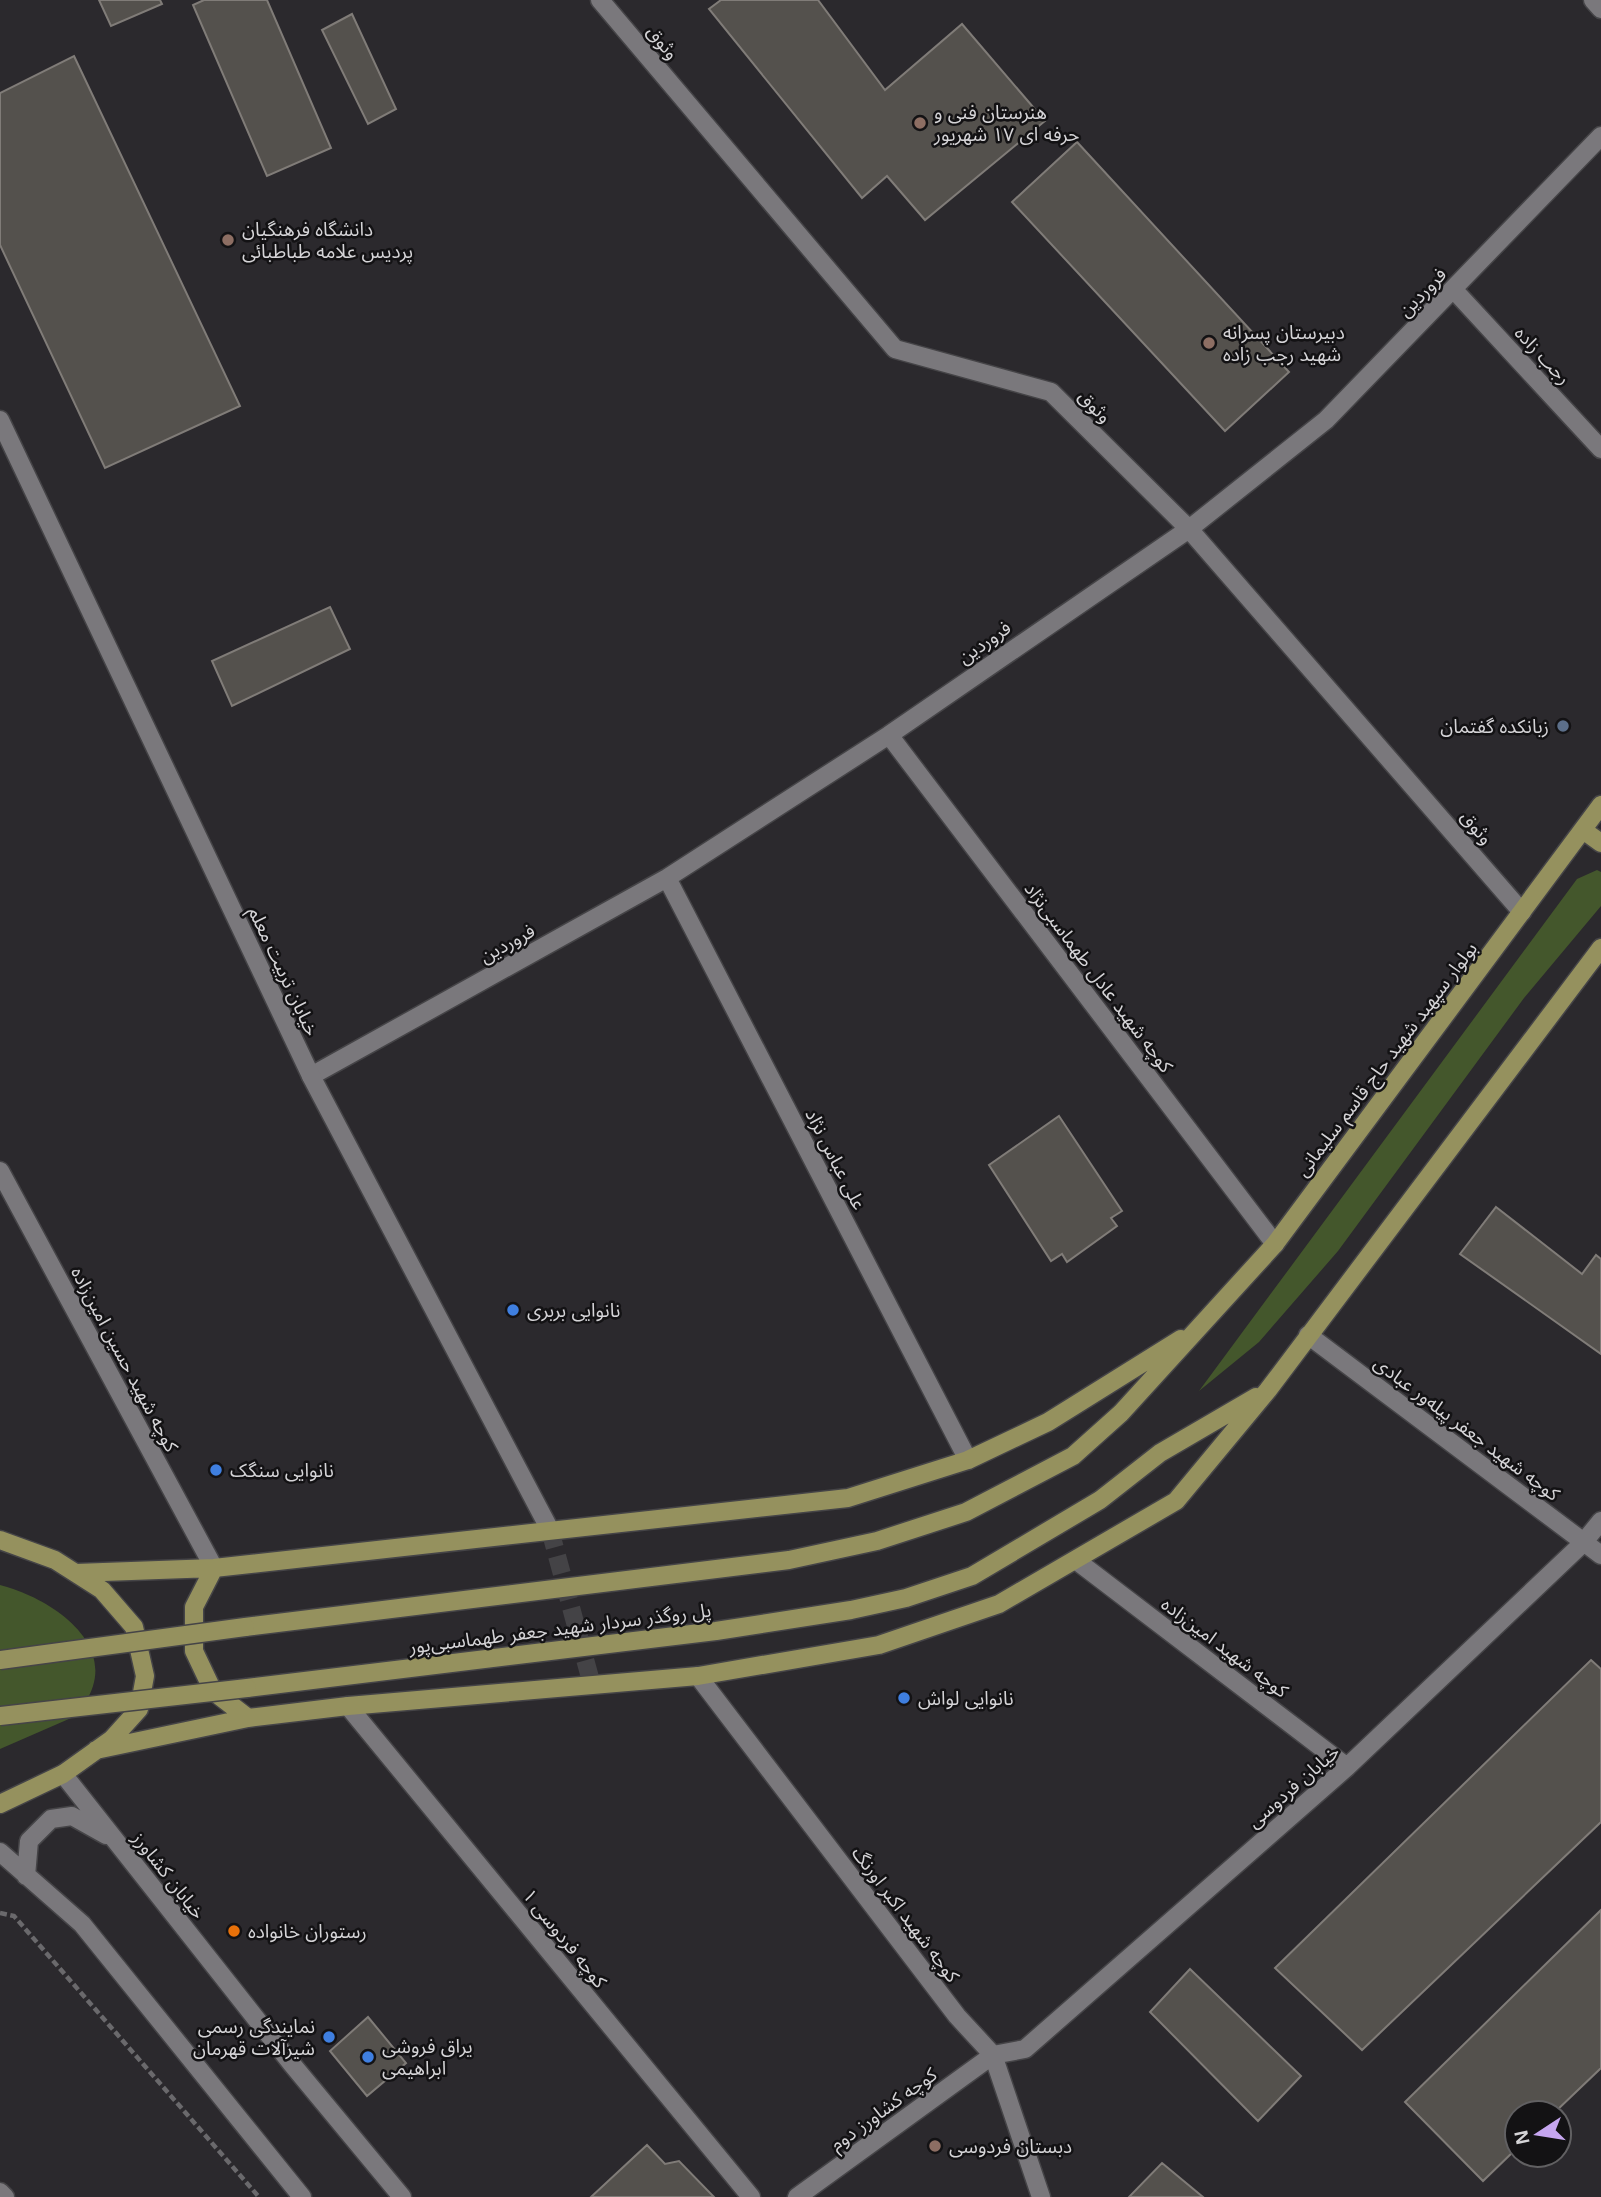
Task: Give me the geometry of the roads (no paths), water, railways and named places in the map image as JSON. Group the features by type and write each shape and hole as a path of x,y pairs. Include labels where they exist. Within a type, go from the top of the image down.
{"main road":[{"name":"بولوار سپهبد شهید حاج قاسم سلیمانی","path":"1196,1330 1275,1244 1601,805"},
{"path":"1583,830 1601,843"},
{"path":"96,1750 248,1718 348,1706 698,1676 879,1645 999,1604 1176,1501 1268,1390 1601,948"},
{"path":"76,1573 214,1567 848,1498 968,1460 1048,1422 1196,1330"},
{"name":"پل روگذر سردار شهید جعفر طهماسبی‌پور","path":"0,1660 789,1560 877,1541 965,1512 1073,1456 1121,1413 1196,1330"},
{"name":"پل روگذر سردار شهید جعفر طهماسبی‌پور","path":"0,1716 716,1631 851,1610 906,1598 972,1576 1100,1500 1160,1453 1268,1390"},
{"path":"0,1540 55,1560 102,1590 134,1627 145,1675 139,1709 112,1739 63,1774 0,1804"},
{"path":"214,1567 194,1607 194,1651 213,1691 248,1718"}],"street":[{"name":"وثوق","path":"600,0 895,349 1051,392 1189,529 1522,912"},
{"path":"1593,0 1601,9"},
{"name":"فروردین","path":"311,1076 667,878 889,735 1189,529 1326,419 1601,136"},
{"name":"رجب زاده","path":"1454,290 1601,449"},
{"name":"خیابان تربیت معلم","path":"0,419 311,1076 550,1530"},
{"name":"کوچه شهید عادل طهماسبی‌نژاد","path":"889,735 1275,1244"},
{"name":"علی عباس نژاد","path":"667,878 968,1460"},
{"name":"کوچه شهید حسین امین‌زاده","path":"0,1171 214,1567"},
{"name":"کوچه شهید جعفر پیله‌ور عبادی","path":"1308,1335 1601,1555"},
{"name":"خیابان فردوسی","path":"993,2055 1025,2049 1347,1768 1583,1542 1601,1521"},
{"name":"کوچه شهید امین‌زاده","path":"1077,1561 1347,1768"},
{"name":"کوچه شهید اکبر اورنگ","path":"698,1676 957,2016 993,2055 1041,2197"},
{"name":"کوچه فردوسی ۱","path":"348,1706 751,2197"},
{"name":"خیابان کشاورز","path":"63,1774 402,2197"},
{"path":"26,1876 29,1840 51,1819 72,1816 115,1840"},
{"path":"0,1853 82,1924 302,2197"},
{"name":"کوچه کشاورز دوم","path":"797,2197 993,2055"},
{"path":"0,2192 5,2197"}],"tunnel":[{"path":"550,1530 592,1685"}],"place":[{"name":"هنرستان فنی و حرفه ای ۱۷ شهریور","path":"920,123"},
{"name":"دانشگاه فرهنگیان پردیس علامه طباطبائی","path":"228,240"},
{"name":"دبیرستان پسرانه شهید رجب زاده","path":"1209,343"},
{"name":"زبانکده گفتمان","path":"1563,726"},
{"name":"نانوایی بربری","path":"513,1310"},
{"name":"نانوایی سنگک","path":"216,1470"},
{"name":"نانوایی لواش","path":"904,1698"},
{"name":"رستوران خانواده","path":"234,1931"},
{"name":"نمایندگی رسمی شیرآلات قهرمان","path":"329,2037"},
{"name":"یراق فروشی ابراهیمی","path":"368,2057"},
{"name":"دبستان فردوسی","path":"935,2146"}]}
